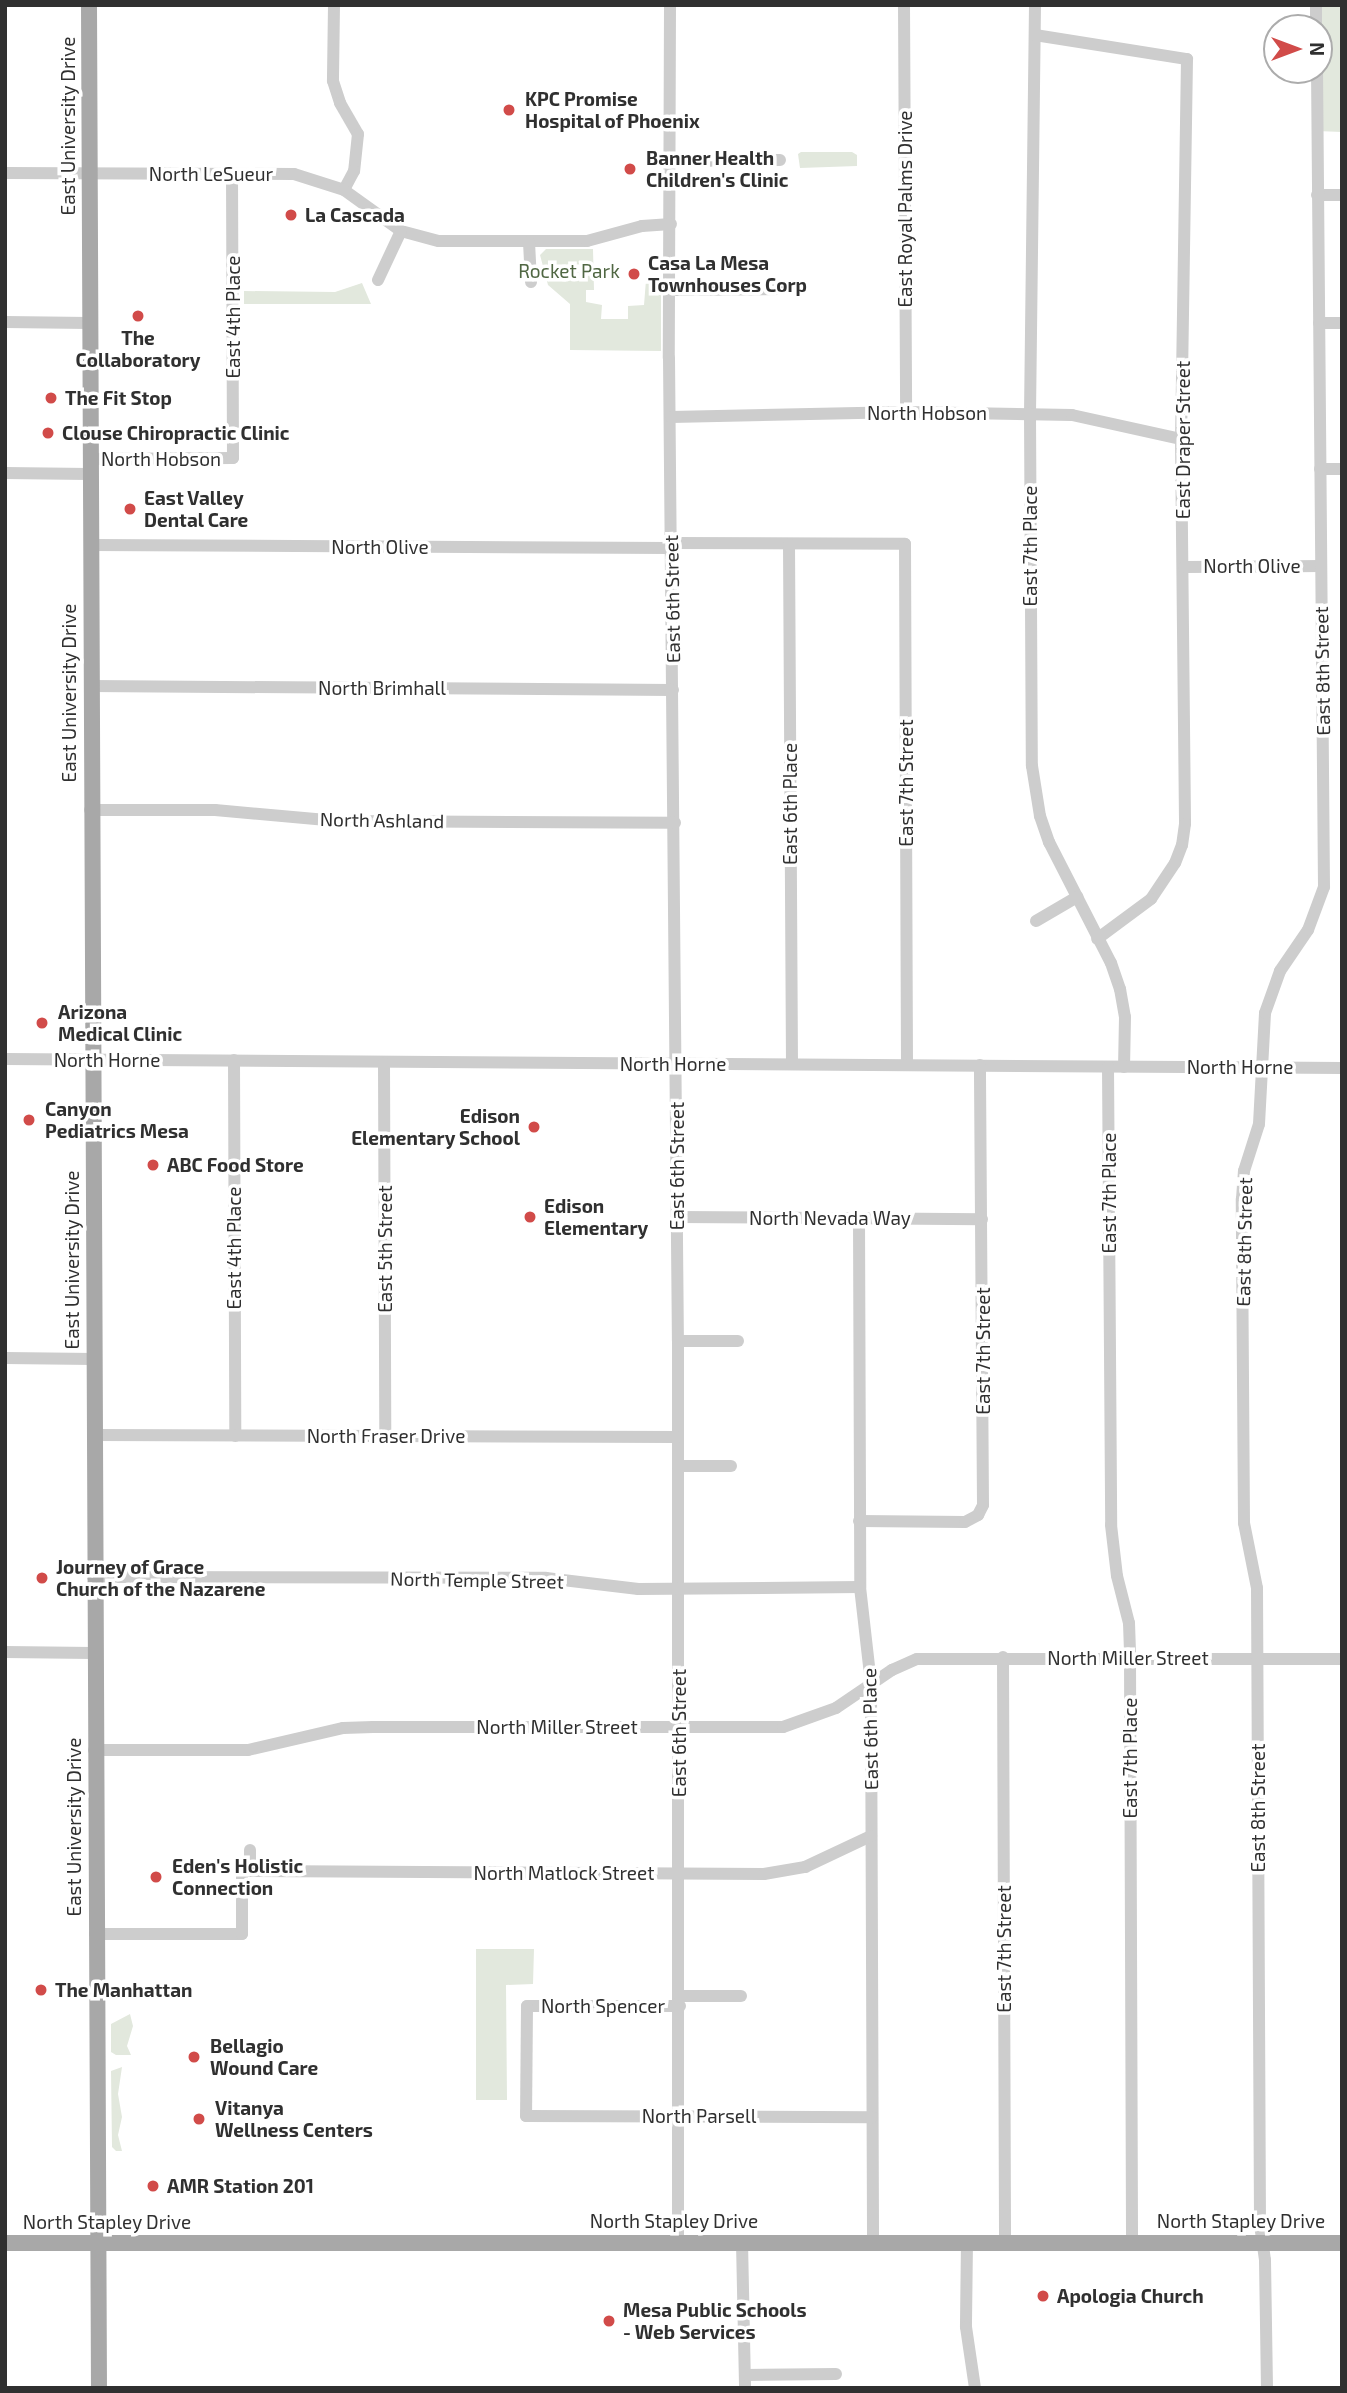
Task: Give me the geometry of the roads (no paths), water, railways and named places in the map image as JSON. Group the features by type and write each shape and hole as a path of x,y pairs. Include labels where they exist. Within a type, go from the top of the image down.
{"main road":[{"name":"East University Drive","path":"89,5 93,1653 99,2388"},
{"name":"North Stapley Drive","path":"5,2243 1342,2243"}],"street":[{"path":"334,5 333,80 340,103 358,134 354,171 344,190"},
{"name":"East 6th Street","path":"670,5 671,546 678,1341 678,2242"},
{"name":"East Royal Palms Drive","path":"904,5 906,412"},
{"name":"East 7th Place","path":"1035,5 1030,413 1032,766 1040,816 1049,842 1111,963 1120,989 1125,1017 1124,1067"},
{"name":"East Draper Street","path":"1035,35 1187,59 1181,439 1187,804 1182,845 1175,863 1151,899 1097,939"},
{"name":"East 8th Street","path":"1267,2388 1262,2242 1257,1584 1244,1523 1242,1199 1244,1171 1259,1124 1262,1031 1271,992 1280,971 1308,930 1324,887 1317,84"},
{"path":"672,161 780,160"},
{"name":"North LeSueur","path":"5,173 295,174 344,190 401,231 439,241 587,242 642,226 671,224"},
{"name":"East 4th Place","path":"232,175 233,458"},
{"path":"1317,195 1342,195"},
{"path":"378,280 401,231"},
{"path":"529,242 531,282"},
{"path":"671,290 779,289"},
{"path":"5,322 89,323"},
{"path":"1319,323 1342,323"},
{"name":"North Hobson","path":"671,417 906,412 1030,413 1072,415 1181,439"},
{"name":"North Hobson","path":"5,473 233,458"},
{"path":"1320,469 1342,469"},
{"name":"East 6th Place","path":"789,544 792,1065"},
{"name":"North Olive","path":"90,545 905,544"},
{"name":"East 7th Street","path":"905,544 908,1065"},
{"name":"North Olive","path":"1184,567 1321,566"},
{"name":"North Brimhall","path":"90,686 673,690"},
{"name":"North Ashland","path":"90,810 215,810 338,821 674,823"},
{"path":"1036,921 1077,897"},
{"name":"North Horne","path":"5,1059 1342,1068"},
{"name":"East 4th Place","path":"234,1060 235,1436"},
{"name":"East 5th Street","path":"384,1063 385,1436"},
{"name":"East 7th Street","path":"859,1521 965,1522 981,1510 980,1065"},
{"name":"East 7th Place","path":"1108,1067 1111,1525 1117,1576 1129,1623 1130,1657 1132,2241"},
{"name":"North Nevada Way","path":"677,1217 982,1219"},
{"name":"East 6th Place","path":"859,1218 860,1587 871,1684 873,2242"},
{"path":"678,1341 737,1341"},
{"path":"5,1359 94,1359"},
{"name":"North Fraser Drive","path":"93,1434 678,1437"},
{"path":"678,1466 731,1466"},
{"name":"North Temple Street","path":"93,1577 546,1578 638,1589 860,1587"},
{"path":"5,1652 93,1653"},
{"name":"East 7th Street","path":"1003,1657 1004,2241"},
{"name":"North Miller Street","path":"94,1750 248,1750 343,1728 783,1727 836,1708 871,1684 917,1659 1342,1659"},
{"name":"North Matlock Street","path":"250,1871 679,1874 785,1872 805,1867 872,1836"},
{"path":"95,1934 242,1934 242,1871 250,1871 250,1850"},
{"name":"North Spencer","path":"526,2116 527,2006 680,2001 741,1996"},
{"name":"North Parsell","path":"526,2116 872,2117"},
{"path":"967,2241 966,2326 975,2388"},
{"path":"742,2242 745,2381 836,2374"}],"place":[{"name":"KPC Promise Hospital of Phoenix","path":"509,110"},
{"name":"Banner Health Children's Clinic","path":"630,169"},
{"name":"La Cascada","path":"291,215"},
{"name":"Casa La Mesa Townhouses Corp","path":"634,274"},
{"name":"The Collaboratory","path":"138,316"},
{"name":"The Fit Stop","path":"51,398"},
{"name":"Clouse Chiropractic Clinic","path":"48,433"},
{"name":"East Valley Dental Care","path":"130,509"},
{"name":"Arizona Medical Clinic","path":"42,1023"},
{"name":"Canyon Pediatrics Mesa","path":"29,1120"},
{"name":"Edison Elementary School","path":"534,1127"},
{"name":"ABC Food Store","path":"153,1165"},
{"name":"Edison Elementary","path":"530,1217"},
{"name":"Journey of Grace Church of the Nazarene","path":"42,1578"},
{"name":"Eden's Holistic Connection","path":"156,1877"},
{"name":"The Manhattan","path":"41,1990"},
{"name":"Bellagio Wound Care","path":"194,2057"},
{"name":"Vitanya Wellness Centers","path":"199,2119"},
{"name":"AMR Station 201","path":"153,2186"},
{"name":"Apologia Church","path":"1043,2296"},
{"name":"Mesa Public Schools - Web Services","path":"609,2321"}],"park label":[{"name":"Rocket Park","path":"569,271"}]}
